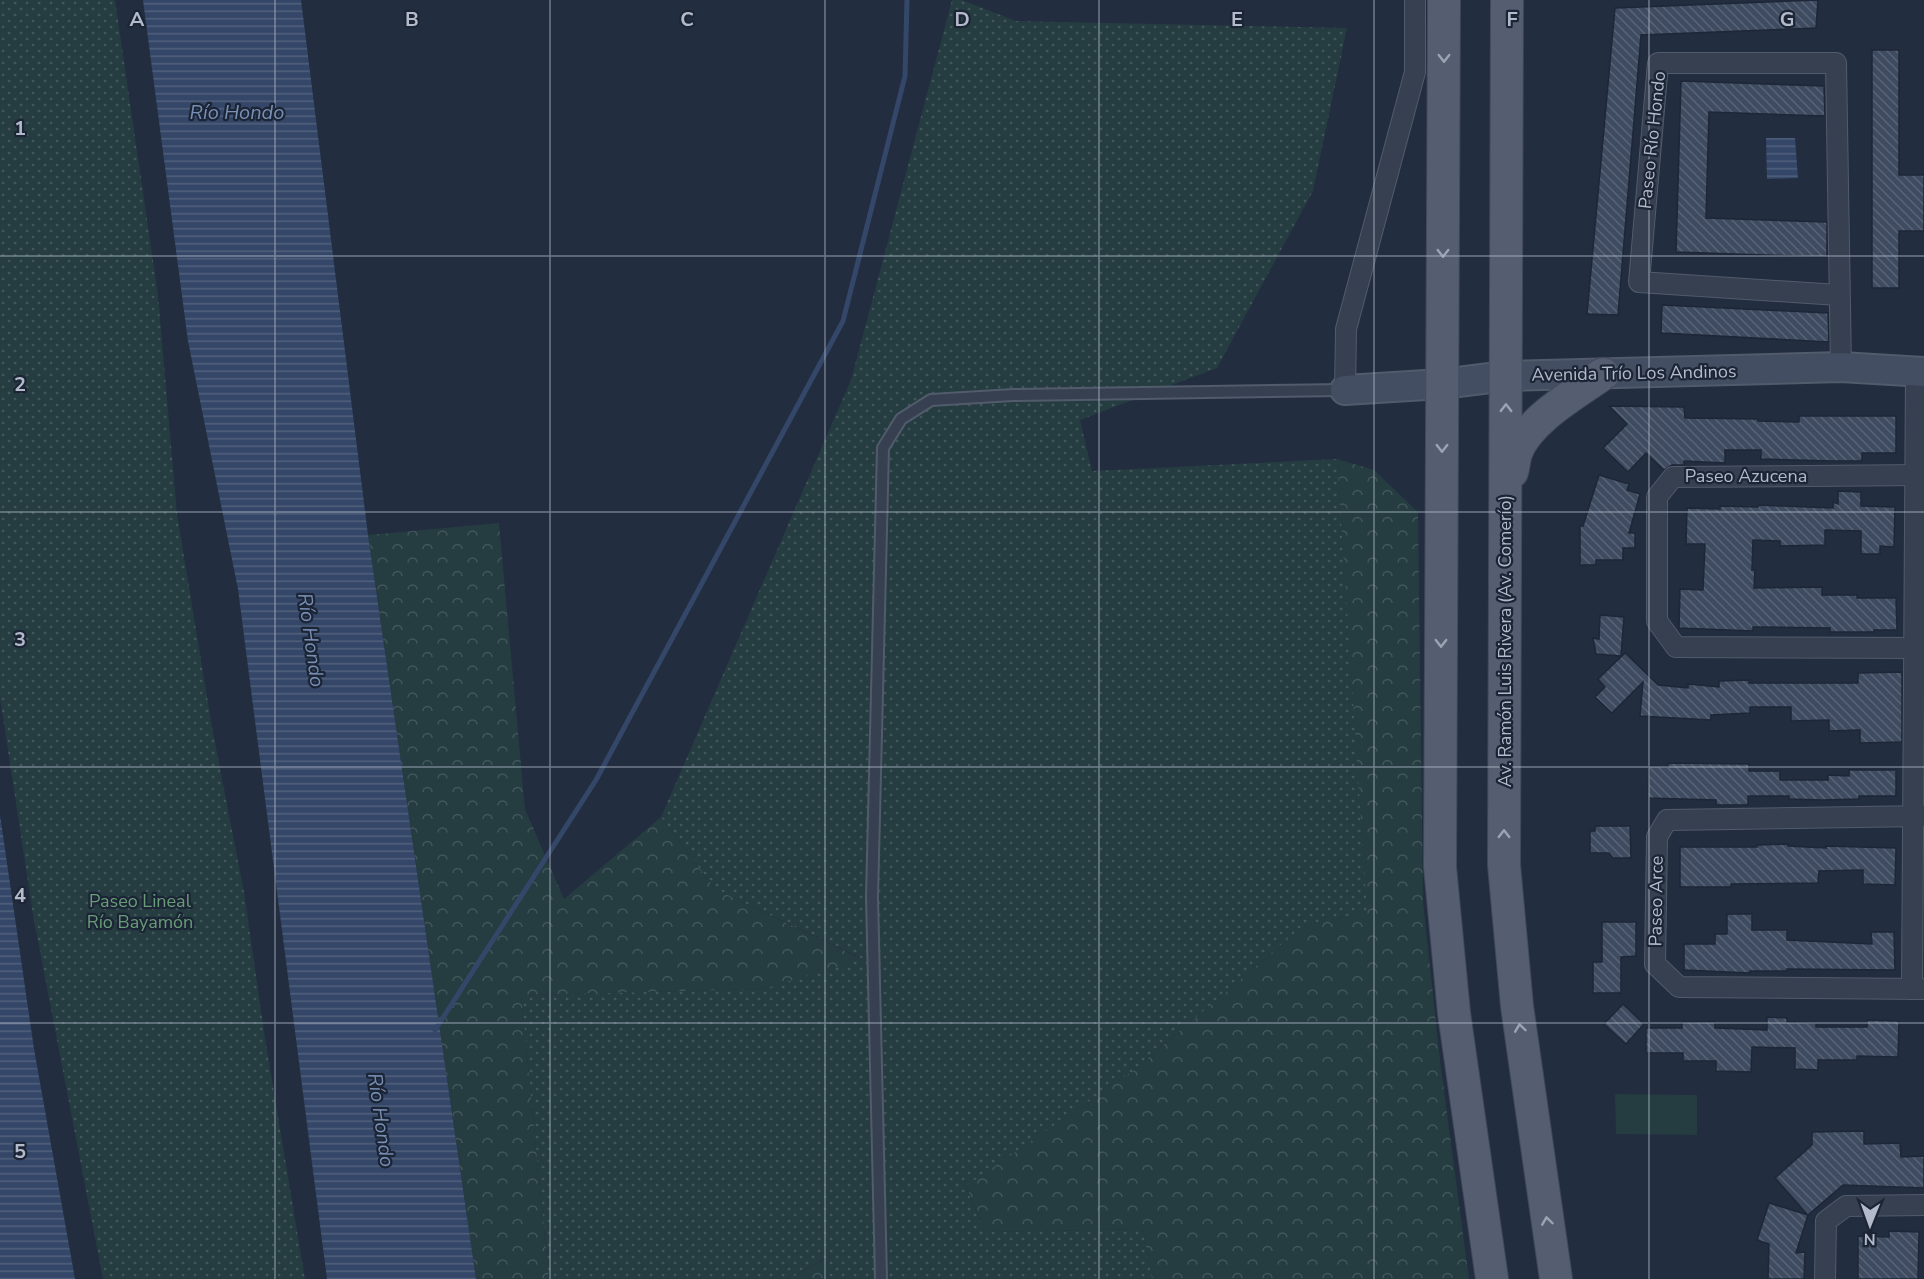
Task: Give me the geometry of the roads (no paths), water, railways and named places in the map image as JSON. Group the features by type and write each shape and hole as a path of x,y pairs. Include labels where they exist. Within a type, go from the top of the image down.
{"main road":[{"path":"1444,0 1440,867 1454,1013 1492,1279"},
{"name":"Av. Ramón Luis Rivera (Av. Comerío)","path":"1507,0 1504,865 1517,1006 1556,1279"},
{"path":"1505,511 1516,453 1526,435 1539,421 1603,374"}],"street":[{"path":"1345,390 1346,329 1415,72 1415,0"},
{"name":"Paseo Río Hondo","path":"1658,63 1836,63 1838,295 1639,282 1658,63"},
{"path":"1838,295 1841,367"},
{"name":"Avenida Trío Los Andinos","path":"1345,390 1442,384 1506,376 1841,367 1920,372"},
{"path":"1918,989 1920,372"},
{"name":"Paseo Azucena","path":"1919,475 1673,477 1657,497 1657,621 1676,647 1919,648"},
{"name":"Paseo Arce","path":"1918,816 1667,820 1657,837 1655,964 1679,987 1918,989"},
{"path":"1826,1279 1826,1221 1846,1206 1924,1205"}],"lane":[{"path":"881,1279 872,897 883,448 901,419 931,400 1013,394 1345,390"}],"water":[{"name":"Río Hondo","path":"143,0 301,0 368,535 476,1279 327,1279 238,589 188,341"},
{"path":"1766,138 1795,138 1798,178 1767,179"},
{"path":"0,815 34,1049 75,1279 0,1279"}],"waterway":[{"path":"435,1030 596,780 843,321 905,76 907,0"}],"park label":[{"name":"Paseo Lineal Río Bayamón","path":"140,911"}]}
